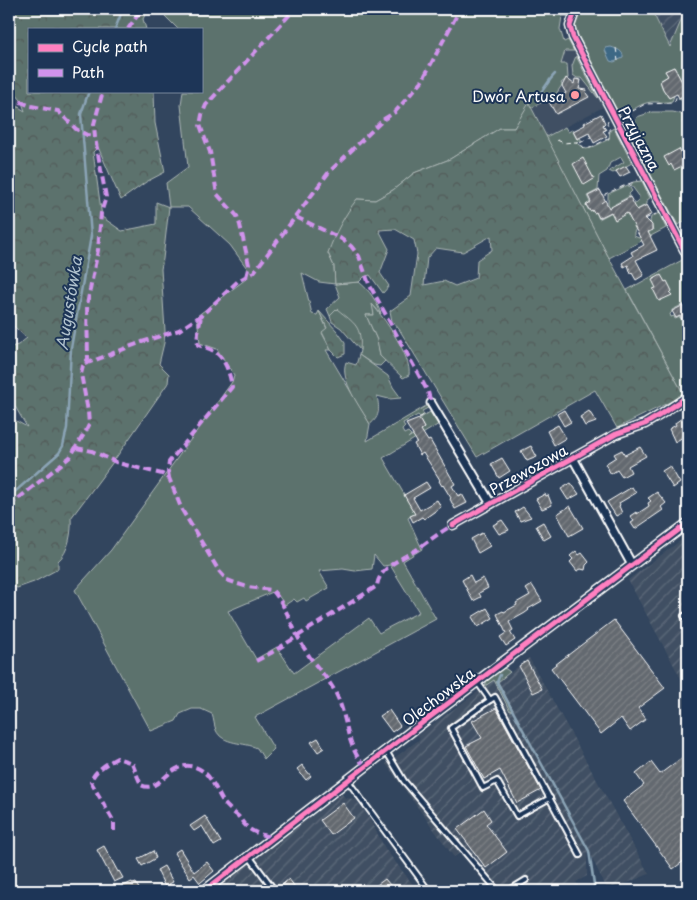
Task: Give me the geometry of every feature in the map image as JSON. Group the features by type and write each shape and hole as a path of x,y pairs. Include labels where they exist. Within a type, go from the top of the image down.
{"street":[{"name":"Przyjazna","path":"576,9 570,22 570,30 688,257"},
{"name":"Przewozowa","path":"452,525 616,434 645,424 660,416 688,396"},
{"name":"Przewozowa","path":"432,406 491,504"},
{"name":"Przewozowa","path":"573,458 632,565"},
{"name":"Olechowska","path":"204,891 632,565 687,526"}],"lane":[{"path":"478,682 490,700"},
{"path":"550,798 517,816 497,780 483,788 451,728 495,697 550,798 580,855"},
{"path":"386,751 404,781 498,891"},
{"path":"348,781 429,891"},
{"path":"249,856 275,891"},
{"path":"508,891 526,880"}],"path":[{"path":"616,48 618,61"},
{"path":"605,128 618,123 642,105 673,103 677,94"},
{"path":"557,140 564,143 580,143 586,148 592,147 609,138 608,121"},
{"path":"580,143 591,137"},
{"path":"601,203 605,200 606,194 646,176"},
{"path":"629,183 633,191"},
{"path":"645,220 663,210"},
{"path":"419,418 432,406"}],"shaded area":[{"path":"651,9 686,9 670,47"},
{"path":"568,40 603,107 546,137 529,103"},
{"path":"611,47 621,52 623,58 614,62 610,61 605,48"},
{"path":"688,535 688,687 686,688 628,580"},
{"path":"529,658 649,874 608,891 590,854 587,853 587,876 576,882 581,891 571,891 568,886 559,891 549,891 547,888 542,891 491,891 461,852 454,857 386,764 420,739 418,735 494,680 513,710 498,682"},
{"path":"342,794 345,798 355,799 369,818 386,850 418,891 211,891"}],"green space":[{"path":"9,9 148,9 143,19 146,28 28,28 28,92 154,92 155,123 165,172 146,182 121,200 98,147 93,152 102,217 122,231 156,224 156,202 169,207 161,269 165,331 159,364 169,374 168,383 71,518 69,541 65,552 58,561 58,569 34,582 17,588 9,583 9,417 27,427 9,396 14,375 11,347 18,345 27,338 9,322 9,101 25,111 21,100 9,86"},
{"path":"169,9 571,10 567,16 562,16 560,29 564,42 568,40 574,51 565,51 561,64 567,64 568,78 561,83 562,85 552,100 549,101 548,99 531,108 529,104 514,128 500,128 450,159 414,173 393,190 375,200 357,199 328,253 334,266 335,284 319,282 302,273 312,314 317,315 319,311 327,329 322,333 331,350 326,350 370,424 367,441 426,406 428,408 422,411 424,415 420,417 418,415 403,423 405,427 402,430 404,434 408,432 411,435 408,438 424,428 419,419 430,412 435,420 438,421 439,424 383,458 415,513 408,518 422,549 403,561 436,619 255,717 274,749 264,759 257,748 228,741 219,735 212,714 201,709 192,709 180,714 176,721 151,731 75,590 111,550 232,382 234,375 217,349 200,343 197,316 246,279 249,271 230,245 188,207 169,207 166,183 188,167 181,105 183,92 202,92 202,28 177,28 165,16","holes":["374,555 383,566 390,565 419,612 379,633 369,618 294,673 277,647 256,659 228,611 275,591 285,605 294,599 297,602 304,598 306,601 329,588 319,571 372,569"]},
{"path":"580,9 651,9 670,47 686,9 688,9 688,93 674,67 665,71 668,76 661,80 662,87 668,97 674,96 672,101 640,105 626,114 616,112 574,28"},
{"path":"576,56 598,98 582,78 577,78 573,75 572,66"},
{"path":"688,93 688,99 678,99"},
{"path":"529,103 609,258 684,395 617,428 595,390 477,457 399,329 392,321 390,311 411,296 417,254 414,240 395,229 379,230 389,249 380,273 389,286 383,293 370,275 364,277 359,282 335,284 334,266 328,253 340,225 357,199 375,200 393,190 414,173 450,159 500,128 514,128","holes":["491,236 492,250 477,260 476,278 455,286 444,281 424,285 427,258 436,248 463,252"]},
{"path":"652,112 673,112 688,116 688,119 682,122 688,130 688,220 678,225 627,132 637,117"},
{"path":"565,127 568,132 572,130 577,139 580,138 582,141 576,142 586,149 609,139 610,130 614,128 632,163 613,173 609,171 624,162 621,157 610,163 607,171 599,176 598,190 587,196 590,202 586,205 589,211 596,212 599,219 612,212 608,204 608,194 628,185 632,191 629,194 630,196 615,204 619,212 638,202 639,196 631,185 633,182 642,181 650,198 647,200 647,204 628,215 636,229 634,236 639,238 653,230 650,221 651,217 659,213 666,228 609,258 546,137"},
{"path":"684,259 688,267 688,309 684,304 672,310 670,314 675,319 680,317 686,329 688,329 688,392 684,395 627,290"},
{"path":"359,282 375,300 381,314 373,305 374,315 366,315 377,340 380,356 385,361 380,366 374,365 359,355 360,350 337,310 330,316 327,309 340,297 335,284"},
{"path":"372,304 402,348 409,367 409,375 403,378 380,356 377,340 366,315 374,315"},
{"path":"337,309 356,326 360,336 360,350 341,328 332,322 330,316"},
{"path":"319,311 345,342 345,354 338,357 331,350 322,332 327,328"},
{"path":"359,355 388,376 401,398 389,399 377,396 378,415 370,424 352,394 346,377 346,362 356,365"},
{"path":"502,668 510,672 498,682 513,710 510,711 494,680 485,686 487,680"}],"building":[{"path":"674,67 688,93 679,98 677,94 669,98 660,81 668,76 665,71"},
{"name":"Dwór Artusa","path":"566,78 574,84 575,79 581,80 579,89 587,90 586,93 589,97 556,114 549,102 566,93 562,86"},
{"path":"601,114 606,130 603,131 607,136 594,143 589,133 577,139 573,131"},
{"path":"679,149 681,152 683,150 687,158 682,161 684,165 674,170 671,164 669,166 664,157"},
{"path":"583,158 594,179 584,185 573,164"},
{"path":"626,166 630,172 620,177 616,171"},
{"path":"600,190 609,208 630,197 637,210 647,205 652,214 645,218 652,225 652,230 648,232 657,250 636,260 644,275 636,280 631,274 628,265 624,267 622,263 633,256 631,252 644,245 627,213 615,220 611,212 599,218 596,212 590,211 586,205 591,202 588,196"},
{"path":"661,275 665,282 667,281 672,295 659,301 653,289 656,288 652,280"},
{"path":"684,305 688,314 688,331 680,316 676,318 672,311"},
{"path":"564,410 571,422 564,426 557,414"},
{"path":"589,411 596,422 585,426 580,417"},
{"path":"685,416 688,422 688,444 683,437 675,442 669,429"},
{"path":"419,419 424,428 421,430 428,441 430,440 455,484 452,486 458,496 462,494 467,503 455,509 451,498 423,453 420,455 414,444 417,442 406,424"},
{"path":"558,425 566,438 554,445 547,431"},
{"path":"531,446 537,457 527,461 521,451"},
{"path":"640,447 646,456 628,466 631,472 622,477 617,470 611,474 605,464 616,457 614,454 622,450 625,455"},
{"path":"502,458 510,471 499,478 491,464"},
{"path":"670,466 680,483 673,488 662,471"},
{"path":"426,482 430,488 413,498 420,510 437,500 441,507 424,519 422,517 413,522 410,516 415,514 404,495"},
{"path":"571,483 579,494 568,500 561,489"},
{"path":"632,487 636,493 619,503 622,513 616,516 607,502"},
{"path":"657,492 666,503 661,507 663,510 635,529 631,523 634,521 630,516 649,506 648,503 651,501 648,498"},
{"path":"545,494 546,496 548,495 552,505 542,509 536,499"},
{"path":"570,506 583,528 569,536 557,514"},
{"path":"523,507 531,517 520,521 515,512"},
{"path":"502,520 509,530 499,534 493,525"},
{"path":"543,522 551,536 544,540 536,526"},
{"path":"482,533 490,546 478,553 471,539"},
{"path":"576,551 579,555 582,553 589,562 585,570 577,571 570,562 573,559 570,556"},
{"path":"470,575 474,583 483,578 488,588 479,593 481,597 473,601 462,580"},
{"path":"532,585 542,601 509,622 513,630 510,632 515,640 506,646 500,637 506,633 497,614 517,605 516,603 530,595 526,589"},
{"path":"487,608 493,618 478,627 472,617"},
{"path":"614,620 665,688 638,708 646,719 630,731 621,718 601,734 551,668"},
{"path":"527,661 542,689 533,693 519,666"},
{"path":"496,708 541,790 517,803 500,770 484,779 466,746 482,738 472,721"},
{"path":"389,710 400,726 392,732 380,716"},
{"path":"318,738 324,748 318,752 311,742"},
{"path":"688,753 688,858 673,869 623,801 644,785 636,774 651,762 660,774"},
{"path":"302,765 311,776 306,780 297,769"},
{"path":"343,803 354,818 331,835 320,820"},
{"path":"484,809 491,820 486,824 507,852 486,868 457,829"},
{"path":"205,816 221,842 214,846 202,826 194,831 190,826"},
{"path":"104,846 123,878 114,882 97,850"},
{"path":"180,849 194,872 207,862 214,871 200,883 194,875 190,878 174,853"},
{"path":"153,851 156,858 142,866 138,859"},
{"path":"164,866 173,882 169,884 172,888 167,891 157,870"},
{"path":"289,879 298,891 281,891 278,888"},
{"path":"385,879 395,891 369,891"},
{"path":"132,882 133,884 136,883 140,891 126,891 123,886"}],"waterway":[{"name":"Augustówka","path":"115,28 123,9"},
{"path":"537,97 555,74"},
{"name":"Augustówka","path":"9,497 59,453 63,446 67,428 71,348 91,236 81,114 89,92"},
{"path":"500,675 497,682 589,851 595,891"}],"marked path":[{"path":"129,28 142,9"},
{"path":"246,277 249,265 240,225 237,216 217,194 210,152 200,125 206,105 295,9"},
{"path":"85,364 179,330 202,315 238,281 254,272 329,172 384,119 395,112 422,81 460,9"},
{"path":"9,506 70,457 89,425 81,374 83,366 88,359 87,305 98,250 101,213 106,197 94,124 103,92"},
{"path":"9,97 31,106 58,111 76,129 87,135 95,136"},
{"path":"296,217 340,238 351,246 359,256 369,284 428,392 431,403"},
{"path":"169,478 169,462 232,387 224,362 218,354 198,345 197,339 201,316"},
{"path":"76,448 92,451 118,463 162,474 169,478 182,510 219,571 227,580 248,587 272,590 282,604 306,651 334,690 341,705 351,742 359,759 366,767"},
{"path":"256,661 377,586 382,574 392,564 453,525"},
{"path":"114,831 114,822 91,782 98,771 117,758 132,763 141,785 148,787 160,782 178,768 186,766 201,770 212,782 224,803 248,828 273,838"}],"cycle path":[{"path":"576,9 570,26 573,37 688,257"},
{"path":"453,525 616,434 645,424 688,396"},
{"path":"204,891 422,723 688,523"}],"place":[{"name":"Dwór Artusa","path":"575,95"}]}
